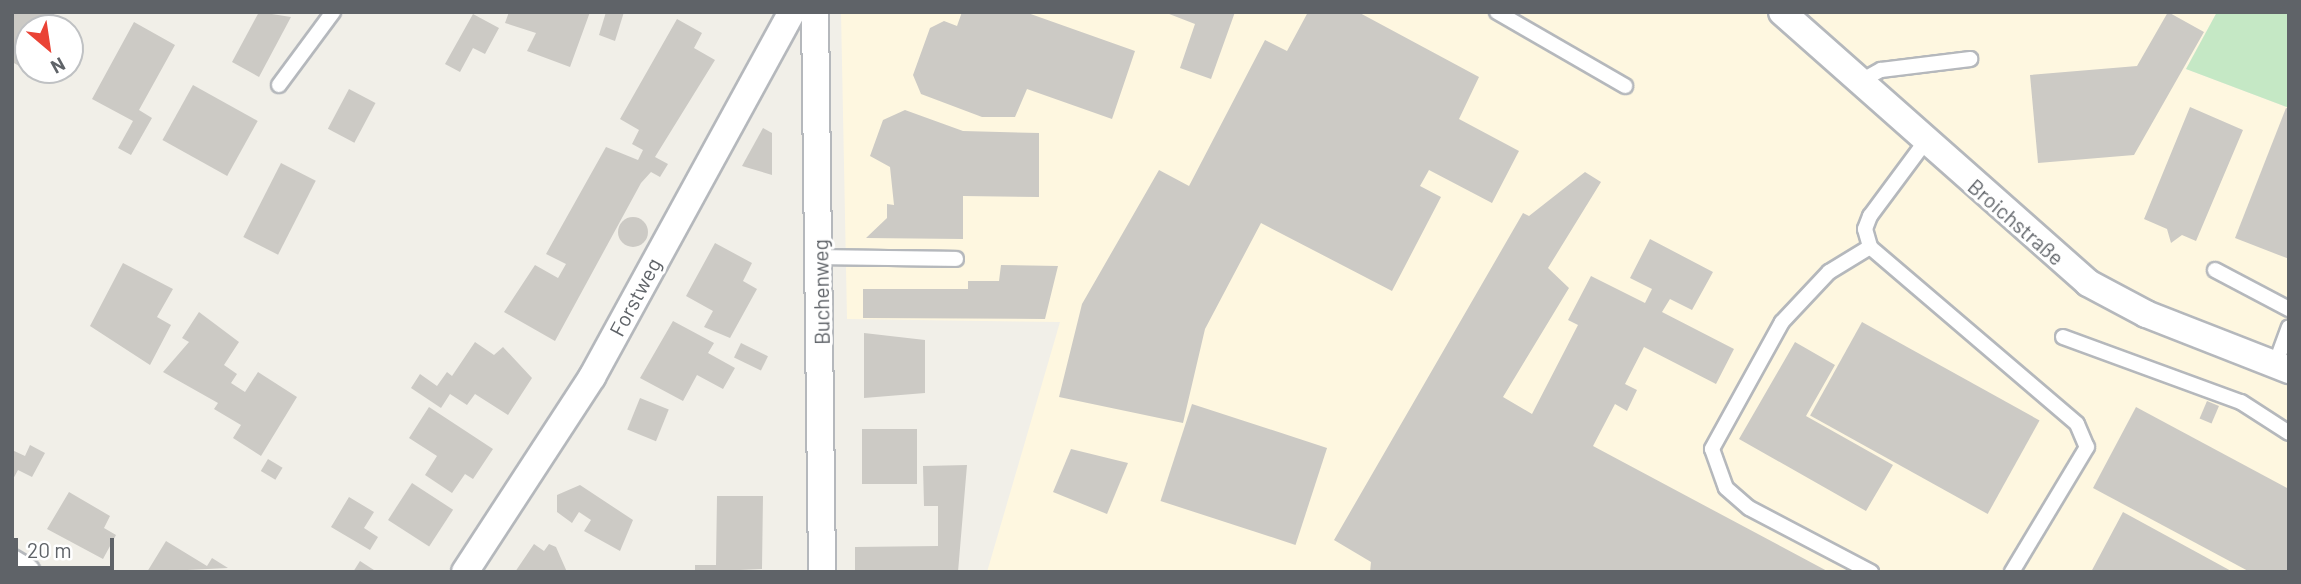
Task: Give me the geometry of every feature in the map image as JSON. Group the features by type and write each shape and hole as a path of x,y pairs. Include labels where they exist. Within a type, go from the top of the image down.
{"street":[{"name":"Broichstraße","path":"1782,12 1925,142 2088,283 2146,314 2282,367"},
{"name":"Buchenweg","path":"801,13 821,257 821,572"},
{"name":"Forstweg","path":"465,572 592,377 801,13"},
{"path":"12,563 27,572"}],"lane":[{"path":"279,85 333,12"},
{"path":"1497,12 1625,86"},
{"path":"1859,82 1881,70 1970,59"},
{"path":"1925,142 1870,216 1864,229 1870,247 2077,424 2087,447 2012,572"},
{"path":"1870,247 1829,272 1782,322 1712,449 1726,488 1749,508 1871,572"},
{"path":"821,257 956,259"},
{"path":"2215,270 2289,309"},
{"path":"2282,367 2289,327"},
{"path":"2063,337 2241,402 2289,433"}],"shaded area":[{"path":"841,12 2217,12 2186,69 2289,108 2289,572 987,572 1060,322 847,319"}],"green space":[{"path":"2217,12 2289,12 2289,108 2186,69"}],"building":[{"path":"12,12 55,13 14,14 14,63"},
{"path":"259,12 291,17 259,77 232,62"},
{"path":"509,12 590,12 570,67 527,51 536,33 505,23"},
{"path":"606,12 624,12 615,41 599,35"},
{"path":"962,12 1025,12 1135,51 1112,119 1027,89 1015,117 982,117 921,94 913,75 930,28 944,21 957,26"},
{"path":"1164,12 1235,12 1211,79 1180,68 1195,24"},
{"path":"1308,12 1358,12 1479,77 1459,119 1519,151 1492,203 1429,170 1420,186 1441,197 1392,291 1261,223 1205,329 1183,423 1059,397 1082,304 1159,170 1189,186 1265,40 1287,51"},
{"path":"2168,12 2204,32 2134,155 2038,163 2030,75 2137,66"},
{"path":"473,14 499,28 485,54 473,48 460,72 445,64"},
{"path":"677,19 702,33 694,48 715,60 655,157 668,164 660,177 651,172 641,183 555,341 504,312 535,265 558,278 566,264 546,254 606,147 638,160 643,150 632,144 639,130 620,119"},
{"path":"134,22 175,45 139,110 152,118 131,155 118,148 133,121 92,99"},
{"path":"193,85 258,121 227,176 162,140"},
{"path":"349,89 375,103 354,143 328,129"},
{"path":"2190,107 2243,130 2196,241 2182,235 2171,243 2167,229 2144,219"},
{"path":"2286,108 2289,109 2289,259 2235,238"},
{"path":"905,110 963,131 1039,133 1039,197 963,196 963,239 866,238 887,218 887,204 894,205 890,167 870,156 883,120"},
{"path":"763,128 772,133 772,175 742,166"},
{"path":"281,163 316,181 278,255 243,237"},
{"path":"1585,172 1601,182 1548,268 1569,288 1503,397 1532,414 1578,325 1568,320 1591,276 1645,303 1652,289 1630,278 1650,239 1713,272 1692,310 1670,299 1662,312 1734,349 1716,384 1644,347 1625,384 1637,390 1627,411 1615,404 1593,446 1829,572 1370,572 1371,562 1334,540 1523,213 1529,216"},
{"path":"633,217 639,218 647,226 647,238 639,246 633,247 627,246 619,238 618,232 619,226 627,218"},
{"path":"715,243 752,263 743,281 757,289 730,338 704,327 713,311 686,296"},
{"path":"123,263 173,289 157,317 171,325 150,365 90,326"},
{"path":"1001,265 1058,266 1045,319 863,318 863,289 968,289 968,281 999,281"},
{"path":"199,312 239,342 224,365 237,374 231,383 245,392 258,372 297,397 261,456 233,438 241,425 214,409 218,403 163,372 189,342 182,338"},
{"path":"673,321 714,343 708,353 735,368 723,389 697,375 683,401 640,378"},
{"path":"1862,322 2040,420 1988,514 1810,416"},
{"path":"864,333 925,340 925,393 864,398"},
{"path":"475,342 494,355 503,347 532,378 508,415 475,394 467,405 450,394 441,408 411,388 420,374 437,386 447,372 452,376"},
{"path":"1795,342 1835,365 1806,416 1893,465 1866,511 1739,439"},
{"path":"741,343 768,356 761,371 734,357"},
{"path":"640,398 669,410 656,441 627,430"},
{"path":"2207,401 2219,406 2212,424 2200,418"},
{"path":"1192,404 1327,448 1296,545 1160,501"},
{"path":"429,407 493,449 473,479 465,474 452,493 425,475 437,456 409,438"},
{"path":"2136,407 2289,489 2289,572 2250,572 2093,488"},
{"path":"862,429 917,429 917,484 862,484"},
{"path":"30,445 45,453 32,477 18,470 12,481 12,450 25,456"},
{"path":"1071,449 1128,463 1107,514 1053,492"},
{"path":"268,459 283,468 275,480 261,471"},
{"path":"967,465 958,572 855,572 855,547 938,546 938,506 924,506 923,466"},
{"path":"412,483 453,510 429,547 388,520"},
{"path":"580,485 633,520 620,551 584,531 591,520 579,512 572,523 557,512 557,495"},
{"path":"69,492 110,516 104,528 116,535 103,559 47,529"},
{"path":"717,496 763,496 762,569 695,572 695,565 716,565"},
{"path":"349,497 374,512 364,528 378,537 370,550 331,527"},
{"path":"2123,512 2233,572 2091,572"},
{"path":"166,541 207,566 212,558 228,568 147,572"},
{"path":"534,544 544,551 549,544 556,547 567,572 515,572"},
{"path":"360,561 377,572 353,572"}]}
